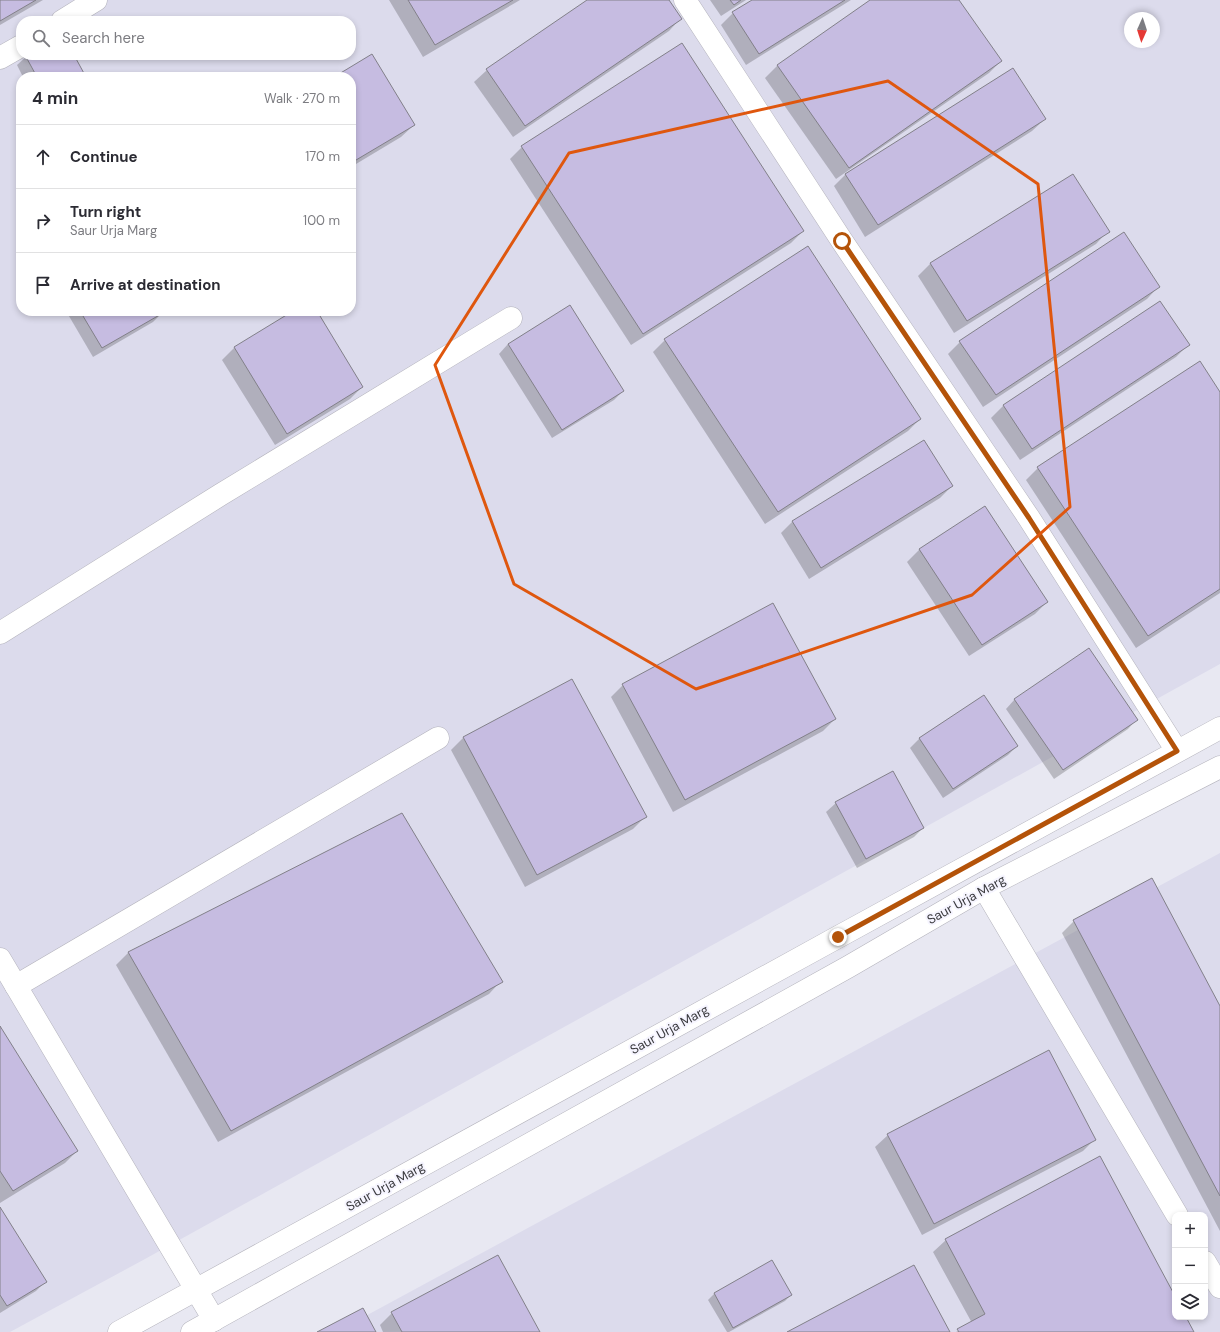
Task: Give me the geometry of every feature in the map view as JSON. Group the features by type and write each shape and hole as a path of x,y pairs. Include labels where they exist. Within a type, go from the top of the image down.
{"street":[{"path":"70,16 96,0"},
{"path":"685,0 842,241 1029,518 1177,751"},
{"path":"0,58 16,49"},
{"path":"0,633 220,495 511,318"},
{"name":"Saur Urja Marg","path":"119,1332 1220,728"},
{"path":"16,986 438,738"},
{"name":"Saur Urja Marg","path":"192,1332 834,974 984,888 1220,767"},
{"path":"984,888 1175,1212"},
{"path":"0,958 214,1320"},
{"path":"1208,1267 1220,1287"}],"highlighted area":[{"path":"888,81 1038,184 1070,507 972,595 696,689 514,584 435,365 569,153"}],"shaded area":[{"path":"0,0 1220,0 1220,664 145,1259 10,1332 0,1332"},
{"path":"1220,853 1220,1332 336,1332"}],"building":[{"path":"0,0 36,0 0,21"},
{"path":"408,0 513,0 435,45"},
{"path":"587,0 669,0 682,19 525,126 486,69"},
{"path":"730,0 741,0 734,5"},
{"path":"752,0 845,0 759,54 732,12"},
{"path":"870,0 959,0 1002,61 849,168 777,65"},
{"path":"682,43 804,231 643,334 521,146"},
{"path":"372,54 415,125 356,160 356,72 342,72"},
{"path":"28,60 77,60 83,72 34,72"},
{"path":"1013,68 1046,119 878,225 845,174"},
{"path":"1073,174 1110,232 967,321 930,263"},
{"path":"1124,232 1160,287 996,395 959,341"},
{"path":"808,246 921,419 778,512 664,339"},
{"path":"1160,301 1190,345 1032,449 1003,405"},
{"path":"570,305 624,391 562,430 508,344"},
{"path":"83,316 158,316 102,348"},
{"path":"285,316 320,316 363,387 287,434 234,347"},
{"path":"1200,361 1220,392 1220,589 1148,636 1037,467"},
{"path":"924,440 953,486 821,568 792,521"},
{"path":"985,506 1048,602 982,645 919,549"},
{"path":"773,603 836,719 685,800 622,684"},
{"path":"1089,648 1138,720 1063,770 1014,699"},
{"path":"572,679 647,817 537,875 463,737"},
{"path":"984,695 1018,746 953,789 919,738"},
{"path":"893,771 924,828 866,859 835,802"},
{"path":"402,813 503,982 231,1131 128,952"},
{"path":"1152,878 1220,1006 1220,1196 1073,920"},
{"path":"0,1026 78,1151 13,1191 0,1171"},
{"path":"1049,1050 1096,1140 934,1224 887,1134"},
{"path":"1100,1156 1172,1290 1172,1320 1188,1320 1194,1332 959,1332 957,1329 985,1314 945,1239"},
{"path":"0,1207 47,1282 7,1306 0,1295"},
{"path":"498,1255 540,1332 402,1332 391,1312"},
{"path":"772,1260 792,1295 733,1328 714,1293"},
{"path":"914,1265 950,1332 787,1332"},
{"path":"363,1308 376,1332 317,1332"}],"route":[{"path":"838,937 1177,751 1029,518 842,241"}]}
